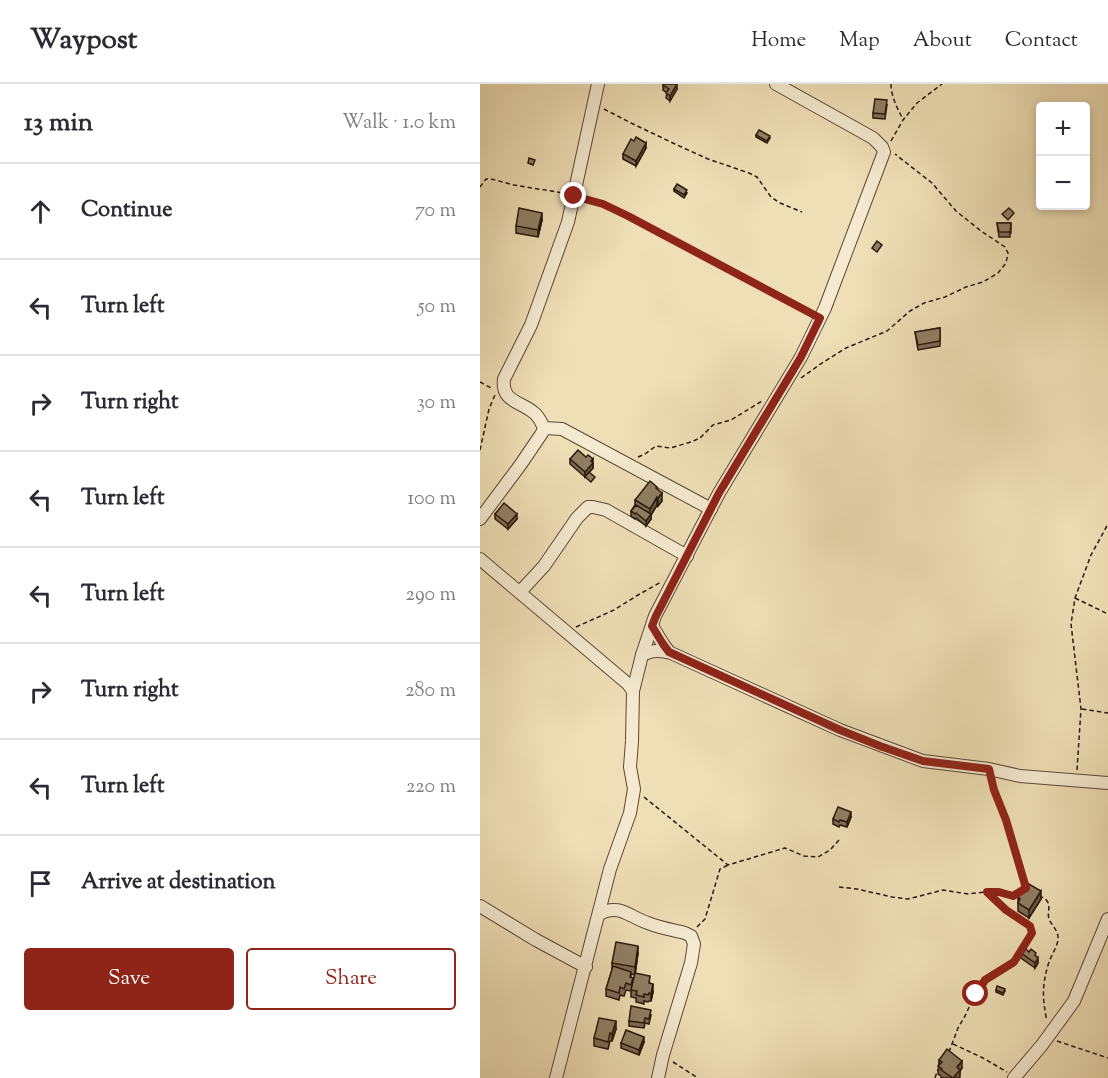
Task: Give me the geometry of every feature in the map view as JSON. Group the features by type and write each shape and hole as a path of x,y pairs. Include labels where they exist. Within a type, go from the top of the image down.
{"street":[{"path":"480,519 522,464 544,428 540,419 533,412 506,395 503,388 504,379 537,310 568,222 598,84"},
{"path":"556,1078 610,869 630,813 634,789 630,767 633,691 652,626 711,509 801,357 820,318 886,150 873,138 776,84"},
{"path":"544,428 562,429 711,509"},
{"path":"520,592 544,566 577,518 588,507 606,510 687,556"},
{"path":"480,559 567,631 633,691"},
{"path":"652,626 669,652"},
{"path":"642,655 658,650 669,652 840,730 933,763 989,769 1020,776 1108,783"},
{"path":"480,906 585,966"},
{"path":"599,914 614,909 627,913 645,923 685,933 691,936 694,944 691,963 658,1078"},
{"path":"1015,1078 1074,1001 1108,919"}],"path":[{"path":"891,84 891,91 903,120"},
{"path":"795,383 846,348 887,331 910,311 924,303 983,282 998,273 1006,263 1008,253 1005,247 956,211 932,183 886,150 903,120 917,103 942,84"},
{"path":"595,105 700,155 757,177 771,198 802,212"},
{"path":"480,187 486,179 491,178 514,185 558,191 603,204 820,318"},
{"path":"480,382 496,391 489,409 480,450"},
{"path":"636,458 656,446 670,448 691,442 713,425 731,420 782,388"},
{"path":"1076,781 1081,709 1071,624 1074,598 1091,555 1108,524"},
{"path":"567,631 614,610 677,574"},
{"path":"1074,598 1108,614"},
{"path":"1081,709 1108,712"},
{"path":"840,887 908,898 943,890 968,894 999,892 1013,896 1026,888 989,769"},
{"path":"634,789 728,865"},
{"path":"685,933 698,927 705,919 720,869 785,848 818,857 840,840"},
{"path":"947,1055 980,986 985,980 1014,962 1032,933 1030,926 1006,910 987,892"},
{"path":"1036,894 1049,903 1049,918 1058,936 1042,986 1050,1034"},
{"path":"1042,1045 1062,1042 1108,1058"},
{"path":"952,1043 983,1058 1015,1078"},
{"path":"663,1055 698,1078"},
{"path":"935,1078 941,1062"}],"building":[{"path":"663,84 677,84 670,96 666,93 669,89"},
{"path":"875,99 887,100 885,114 873,113"},
{"path":"759,130 770,136 767,141 756,135"},
{"path":"636,137 646,143 636,161 623,154 631,139 634,141"},
{"path":"529,158 535,160 533,165 528,163"},
{"path":"677,184 687,190 684,195 674,189"},
{"path":"519,208 542,213 538,230 516,226"},
{"path":"1009,208 1014,213 1008,220 1002,214"},
{"path":"997,223 1011,223 1010,232 999,232"},
{"path":"877,241 882,245 877,252 872,248"},
{"path":"940,328 940,341 918,345 915,332"},
{"path":"578,450 586,457 588,455 593,459 591,461 593,463 585,472 570,459"},
{"path":"589,472 595,477 591,482 585,477"},
{"path":"650,481 662,493 650,509 635,500"},
{"path":"504,503 517,514 508,524 495,514"},
{"path":"636,505 651,514 646,521 631,511"},
{"path":"838,807 851,812 847,822 833,819"},
{"path":"1027,883 1041,891 1029,910 1018,903 1020,899 1018,897"},
{"path":"616,942 638,946 635,967 612,963"},
{"path":"1025,948 1029,952 1031,949 1036,953 1038,958 1035,963 1021,953"},
{"path":"613,966 631,972 630,977 633,978 631,985 626,983 624,989 620,987 619,993 606,989"},
{"path":"635,973 650,976 649,983 653,984 651,994 644,994 644,997 636,995 637,991 631,990"},
{"path":"997,986 1005,989 1003,993 996,990"},
{"path":"631,1006 651,1010 649,1019 645,1018 644,1023 629,1021"},
{"path":"599,1018 616,1021 608,1042 594,1038"},
{"path":"626,1030 644,1037 639,1050 621,1043"},
{"path":"947,1049 962,1061 957,1067 960,1070 953,1078 938,1066 942,1062 939,1060"}],"route":[{"path":"574,196 603,204 628,216 820,318 801,357 719,493 652,626 669,652 840,730 923,761 989,769 1026,888 1013,896 993,891 987,892 1006,910 1030,926 1032,933 1014,962 985,980 976,994"}]}
